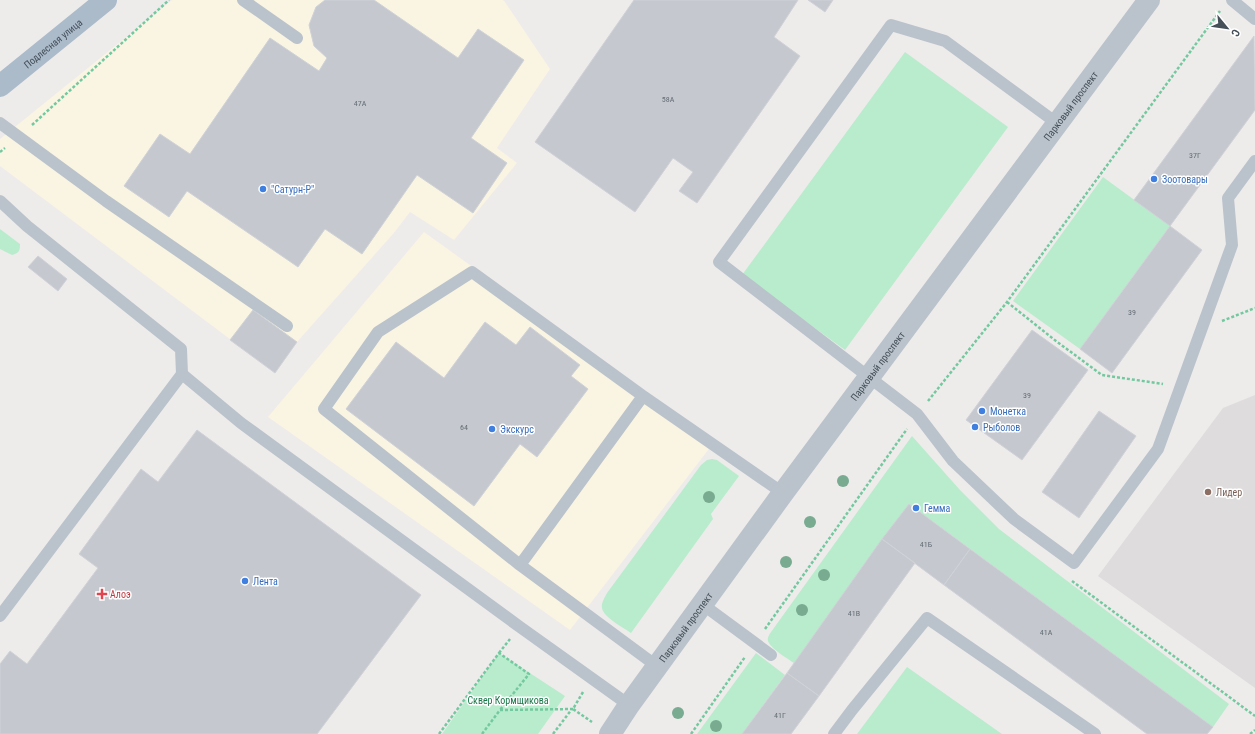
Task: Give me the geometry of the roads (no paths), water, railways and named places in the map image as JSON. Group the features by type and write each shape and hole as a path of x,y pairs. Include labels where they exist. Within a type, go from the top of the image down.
{"main road":[{"name":"Подлесная улица","path":"0,86 106,0"}],"street":[{"name":"Парковый проспект","path":"603,730 630,705 783,493 1149,0"}],"lane":[{"path":"243,0 297,38"},
{"path":"1227,3 1255,19"},
{"path":"1058,124 945,41 891,25 720,262 917,414 953,461 1014,519 1074,562 1158,449 1232,245 1228,198 1255,161"},
{"path":"0,123 106,201 288,326"},
{"path":"0,201 27,226 181,349 182,374 0,616"},
{"path":"658,667 520,565 324,409 378,332 472,272 643,396 783,493"},
{"path":"182,374 241,423 630,705"},
{"path":"520,565 643,396"},
{"path":"702,604 771,654"},
{"path":"834,734 928,618 1095,734"}],"place":[{"name":"Зоотовары","path":"1154,179"},
{"name":"\"Сатурн-Р\"","path":"263,189"},
{"name":"Монетка","path":"982,411"},
{"name":"Рыболов","path":"975,427"},
{"name":"Экскурс","path":"492,429"},
{"name":"Лидер","path":"1208,492"},
{"name":"Гемма","path":"916,508"},
{"name":"Лента","path":"245,581"},
{"name":"Алоэ","path":"102,594"}],"park label":[{"name":"Сквер Кормщикова","path":"508,700"}]}
